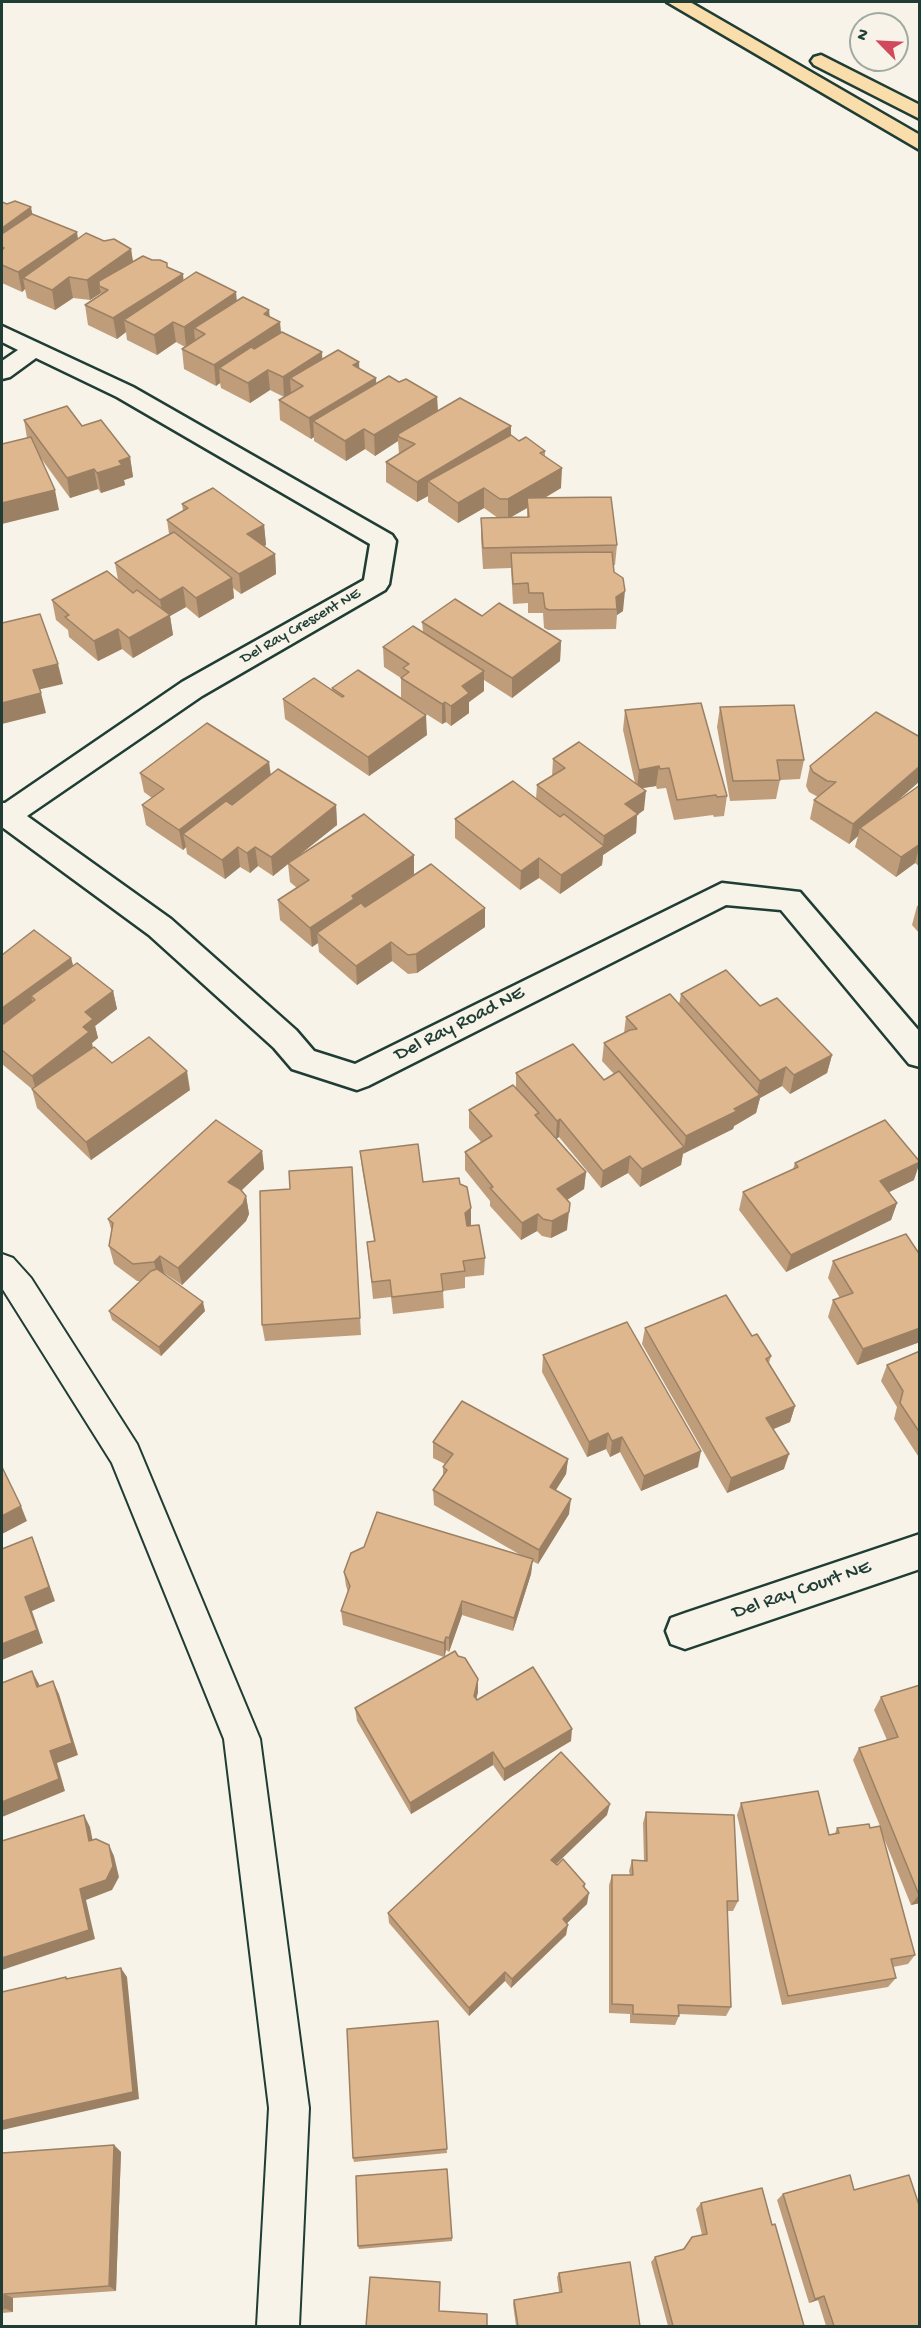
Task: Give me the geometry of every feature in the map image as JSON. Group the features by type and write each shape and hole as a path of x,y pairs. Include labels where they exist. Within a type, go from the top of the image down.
{"highway":[{"path":"677,2 920,144"},
{"path":"688,2 823,62 920,113"}],"street":[{"name":"Del Ray Crescent NE","path":"2,333 125,392 383,541 376,584 192,689 4,814"},
{"path":"2,372 34,349"},
{"name":"Del Ray Road NE","path":"4,814 160,927 285,1039 303,1060 357,1077 722,894 789,900 920,1055"},
{"name":"Del Ray Court NE","path":"685,1631 920,1551"}],"lane":[{"path":"2,1267 20,1287 125,1455 242,1739 289,2108 278,2326"}],"building":[{"path":"15,201 31,207 2,228 2,202 7,204"},
{"path":"32,214 77,232 18,272 2,265 4,248 2,247 2,234"},
{"path":"86,233 104,241 114,239 131,249 87,280 69,277 52,290 23,278"},
{"path":"143,256 167,263 167,267 183,274 113,318 85,305 108,290 99,286 99,281"},
{"path":"196,272 236,292 184,327 173,322 154,335 124,320"},
{"path":"243,297 269,310 264,314 280,322 214,365 182,349 205,334 194,328"},
{"path":"282,332 322,352 283,377 268,370 248,383 219,368 251,347 254,349"},
{"path":"338,350 359,362 353,365 376,378 309,418 279,400 303,386 290,378"},
{"path":"389,376 399,382 406,379 437,397 374,435 364,429 345,441 313,421"},
{"path":"460,398 511,426 417,482 386,462 415,444 399,437 398,434"},
{"path":"67,406 82,426 101,420 130,457 119,461 122,465 97,473 94,469 67,478 24,420"},
{"path":"511,435 519,441 526,437 545,451 540,453 562,468 508,499 500,499 484,488 458,503 428,481"},
{"path":"31,437 55,490 2,503 2,444"},
{"path":"213,488 264,525 247,534 275,554 239,574 167,520 188,508 182,504"},
{"path":"611,497 617,545 483,548 481,518 529,517 527,498"},
{"path":"174,532 232,578 196,598 183,587 160,600 115,563"},
{"path":"612,552 614,572 623,578 625,591 616,597 617,609 549,610 545,608 543,593 529,593 528,583 513,584 511,553"},
{"path":"107,571 133,593 137,590 170,615 129,638 118,629 94,641 65,617 69,615 52,600"},
{"path":"455,599 482,616 499,603 561,641 512,678 422,622"},
{"path":"40,614 58,664 33,670 41,693 2,703 2,623"},
{"path":"413,626 484,671 462,686 469,693 451,706 445,702 442,704 401,678 409,672 403,668 409,664 383,647"},
{"path":"358,670 426,715 368,757 283,699 314,678 342,697 344,696 332,688"},
{"path":"701,703 727,796 717,797 716,795 677,800 669,768 660,769 659,766 639,770 625,710"},
{"path":"794,705 804,760 777,760 780,780 733,781 720,707"},
{"path":"876,712 920,737 920,766 853,824 814,800 836,782 827,781 813,772 810,766"},
{"path":"207,723 269,762 179,830 142,805 164,789 140,773"},
{"path":"579,742 646,791 625,804 638,814 604,836 537,785 565,768 553,759"},
{"path":"278,769 336,805 271,857 255,847 247,853 238,847 222,860 183,834 226,801 232,805"},
{"path":"513,781 560,817 564,814 604,846 561,875 539,858 521,871 455,819"},
{"path":"920,785 920,844 901,857 860,828"},
{"path":"364,814 414,855 352,896 354,899 310,928 278,900 309,880 288,863"},
{"path":"431,864 485,908 416,954 408,955 391,942 356,966 317,933 361,903 365,907"},
{"path":"34,930 71,958 2,1008 2,955"},
{"path":"77,963 113,991 85,1012 93,1019 83,1027 89,1032 32,1076 2,1050 2,1025 35,1000 31,996"},
{"path":"726,970 760,1006 777,998 832,1055 794,1075 786,1067 760,1081 681,994"},
{"path":"670,994 760,1095 734,1109 737,1111 686,1136 604,1043 630,1030 637,1029 626,1017"},
{"path":"149,1037 187,1071 86,1142 32,1089 94,1047 112,1063"},
{"path":"573,1044 604,1080 619,1071 684,1147 642,1169 630,1156 603,1171 560,1119 557,1121 516,1073"},
{"path":"513,1085 539,1113 535,1115 586,1172 557,1189 570,1203 569,1212 552,1221 543,1219 538,1214 522,1223 490,1188 493,1187 465,1152 492,1136 469,1110"},
{"path":"216,1120 262,1151 228,1182 240,1189 246,1196 243,1204 178,1268 160,1256 154,1262 133,1264 109,1246 113,1223 108,1219"},
{"path":"885,1120 920,1162 880,1181 897,1203 791,1255 743,1192 798,1167 795,1163"},
{"path":"418,1144 423,1182 459,1178 460,1184 467,1187 471,1208 465,1213 467,1226 479,1225 485,1258 463,1261 465,1271 441,1274 443,1291 392,1297 390,1280 372,1282 367,1242 375,1241 360,1151"},
{"path":"352,1167 360,1318 262,1325 260,1191 290,1189 289,1171"},
{"path":"906,1234 920,1255 920,1328 863,1349 833,1300 853,1293 833,1261"},
{"path":"157,1269 203,1302 159,1347 109,1311 151,1271"},
{"path":"726,1295 752,1336 757,1334 771,1356 766,1359 795,1406 766,1418 789,1454 731,1478 645,1328"},
{"path":"627,1322 701,1451 644,1476 622,1437 612,1441 608,1433 589,1442 543,1355"},
{"path":"920,1351 920,1433 900,1403 903,1391 887,1365"},
{"path":"462,1401 568,1459 550,1487 571,1499 539,1550 433,1490 447,1470 443,1467 453,1454 433,1442"},
{"path":"2,1467 21,1506 2,1516"},
{"path":"377,1512 533,1559 514,1618 462,1601 449,1638 446,1637 444,1643 341,1611 350,1586 344,1572 351,1553 364,1547"},
{"path":"32,1537 49,1587 25,1597 37,1630 2,1644 2,1549"},
{"path":"455,1651 458,1656 465,1658 478,1679 474,1696 477,1700 533,1667 572,1729 504,1769 493,1752 410,1803 355,1708"},
{"path":"32,1671 37,1687 53,1681 72,1743 50,1751 59,1779 2,1802 2,1683"},
{"path":"920,1685 919,1895 859,1748 898,1737 881,1697"},
{"path":"561,1752 610,1804 551,1860 557,1865 563,1859 585,1884 583,1886 589,1893 563,1919 568,1925 512,1979 505,1972 469,2008 388,1913"},
{"path":"818,1791 829,1835 839,1833 837,1828 869,1824 870,1828 880,1826 915,1955 891,1959 896,1978 788,1996 741,1803"},
{"path":"646,1812 734,1815 738,1901 727,1901 731,2007 678,2005 679,2016 633,2014 633,2005 612,2004 612,1875 633,1875 632,1860 647,1861"},
{"path":"84,1815 89,1841 96,1839 109,1845 113,1866 106,1880 80,1889 89,1930 2,1958 2,1841"},
{"path":"121,1968 133,2092 2,2121 2,1992 66,1977 66,1979"},
{"path":"438,2021 447,2149 353,2158 347,2029"},
{"path":"114,2145 109,2286 4,2294 4,2308 2,2309 2,2153"},
{"path":"447,2169 452,2238 358,2246 356,2176"},
{"path":"850,2175 854,2190 909,2175 920,2208 920,2326 834,2326 824,2296 815,2299 783,2194"},
{"path":"762,2188 772,2225 775,2224 804,2326 673,2326 655,2257 684,2249 692,2237 707,2234 701,2203"},
{"path":"630,2262 640,2326 518,2326 514,2300 562,2292 559,2273"},
{"path":"370,2277 440,2282 439,2311 487,2314 487,2326 366,2326"}]}
